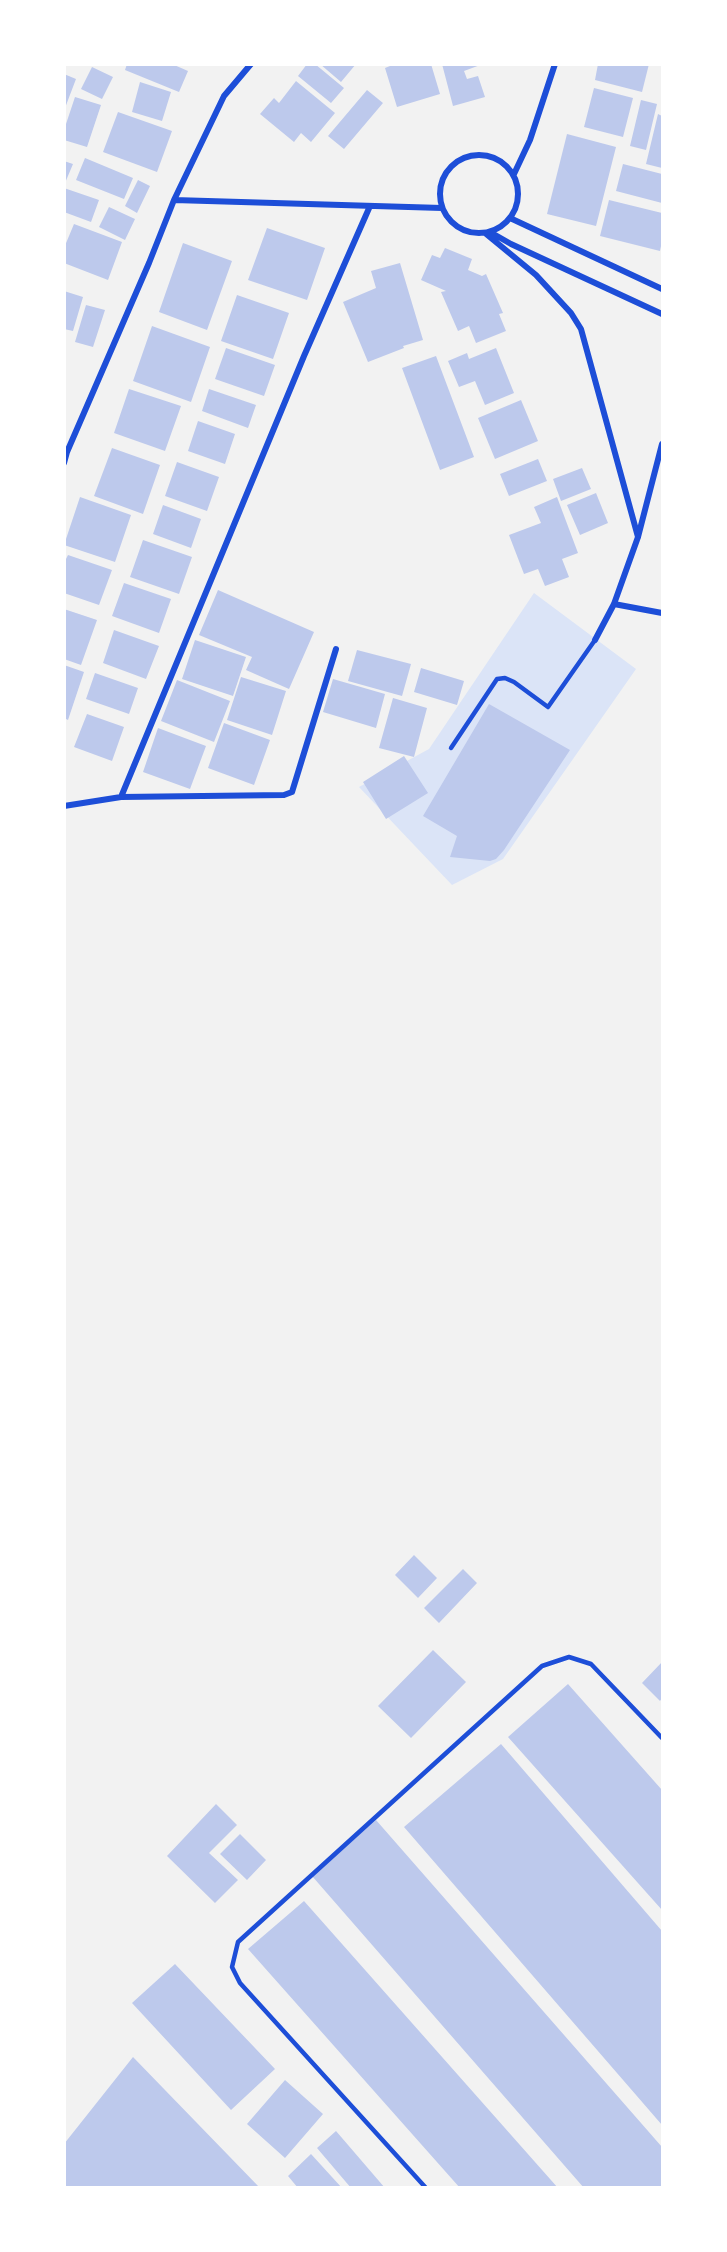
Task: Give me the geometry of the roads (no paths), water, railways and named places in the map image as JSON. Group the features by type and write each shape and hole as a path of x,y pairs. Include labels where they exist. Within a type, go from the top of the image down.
{"street":[{"path":"64,463 174,200 224,96 251,64"},
{"path":"514,174 530,140 555,64"},
{"path":"481,154 494,157 514,174 518,187 518,201 510,218 498,228 488,232 470,232 458,228 442,208 441,183 446,172 455,162 467,156 481,154"},
{"path":"174,200 442,208"},
{"path":"121,797 304,356 370,206"},
{"path":"510,218 663,288"},
{"path":"488,232 663,314"},
{"path":"488,232 536,275 571,314 581,329 638,537"},
{"path":"595,640 614,604 638,537 663,444"},
{"path":"614,604 663,614"},
{"path":"64,806 121,797 284,795 292,792 336,649"}],"lane":[{"path":"451,748 497,679 505,678 514,682 548,707 595,640"},
{"path":"426,2187 240,1983 231,1967 238,1942 542,1666 569,1658 591,1664 663,1738"}]}
